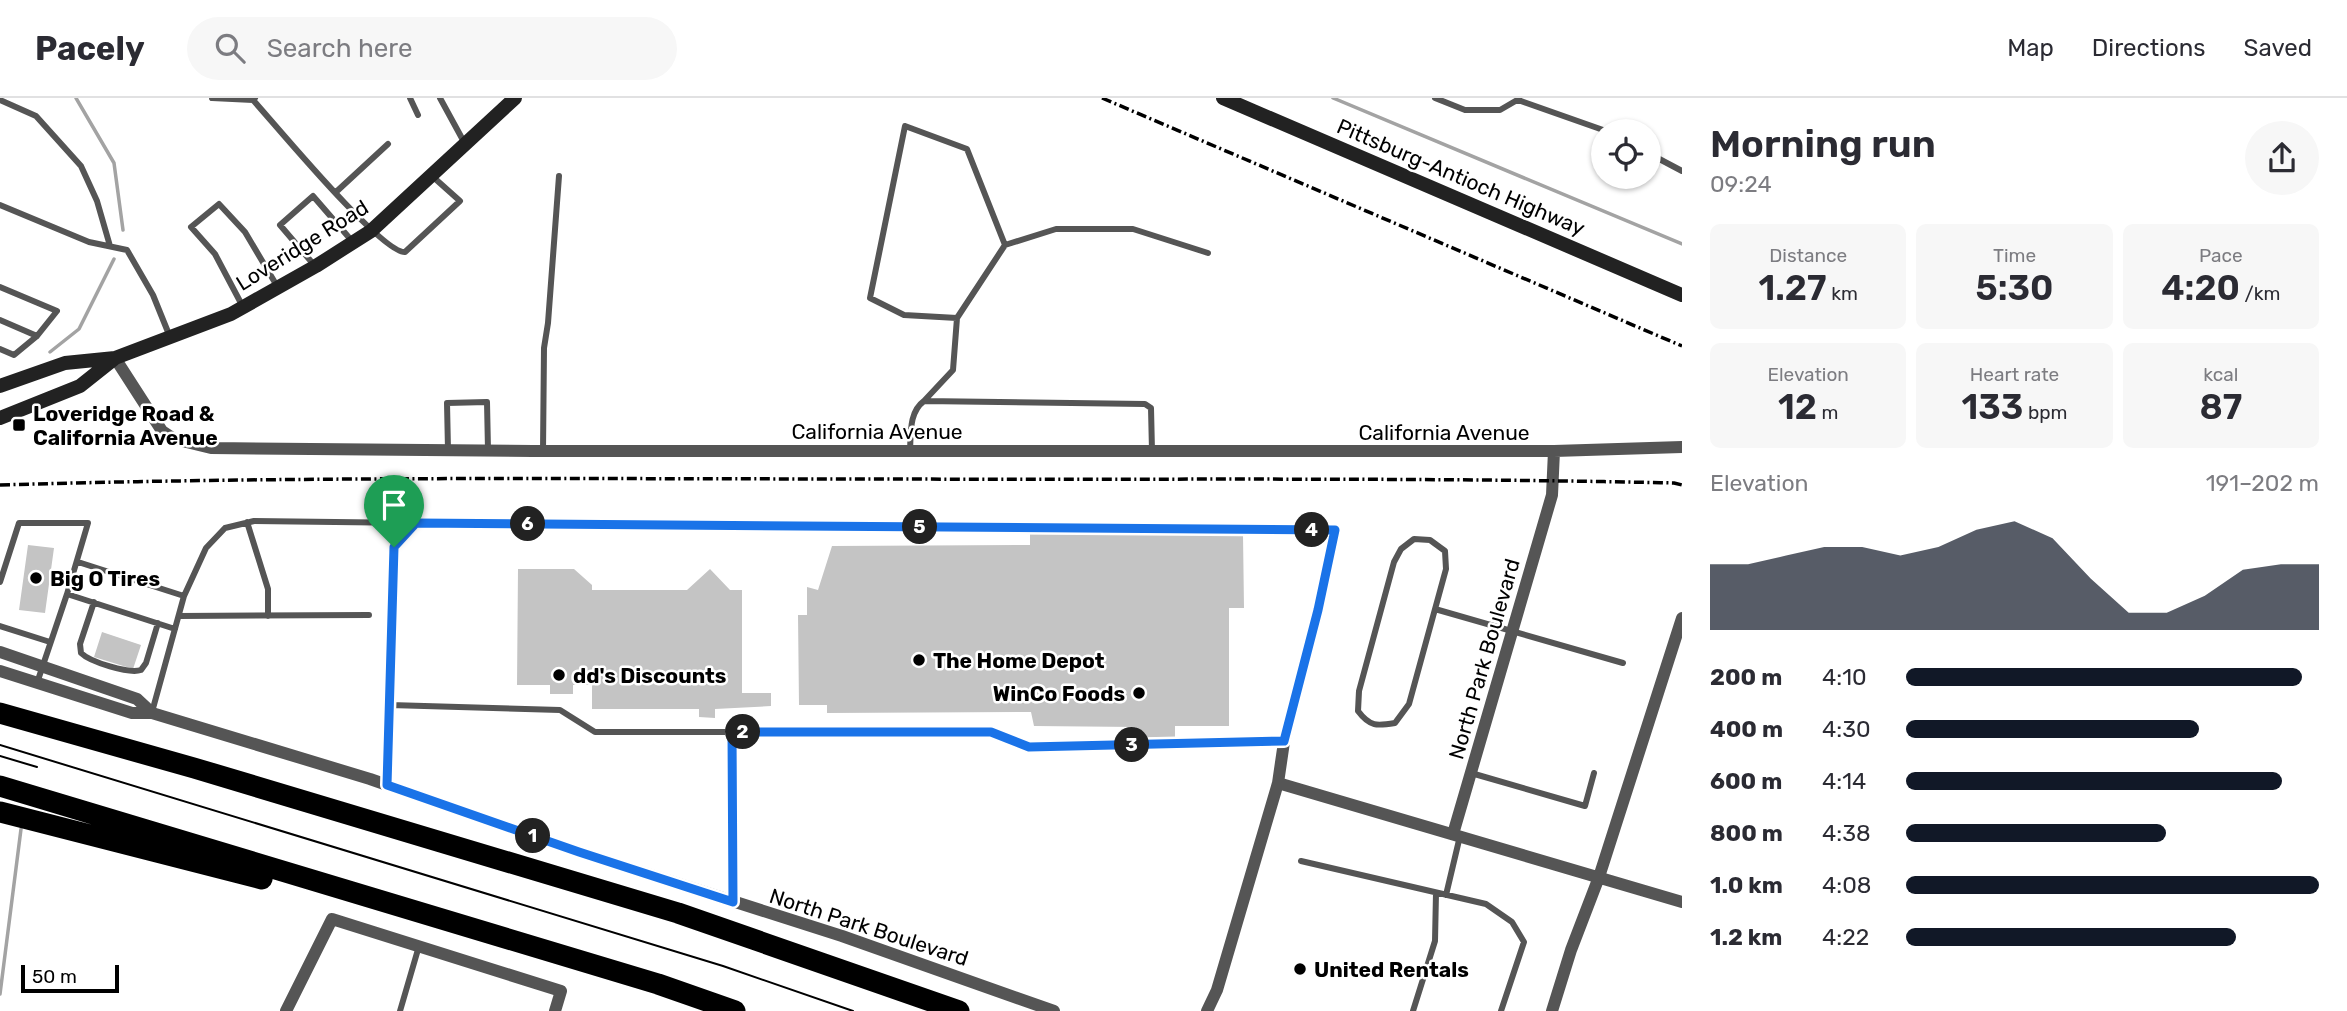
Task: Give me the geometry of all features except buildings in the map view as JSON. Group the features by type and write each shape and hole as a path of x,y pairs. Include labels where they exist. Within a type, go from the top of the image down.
{"highway":[{"path":"0,713 678,913 959,1011"},
{"path":"0,786 658,984 735,1011"},
{"path":"0,812 320,894 364,895"}],"main road":[{"name":"Loveridge Road","path":"0,386 65,363 115,358 243,307 278,288 371,231 515,98"},
{"name":"Pittsburg-Antioch Highway","path":"1223,98 1682,295"},
{"name":"Loveridge Road","path":"0,418 80,386 115,358"}],"street":[{"name":"California Avenue","path":"115,358 162,431 174,439 211,448 543,451 1554,451 1682,447"},
{"name":"North Park Boulevard","path":"1457,835 1471,773 1552,495 1554,451"},
{"path":"1207,1011 1217,990 1278,783 1284,741 1318,610 1335,530"},
{"path":"1552,1011 1571,950 1599,877 1682,618"},
{"name":"North Park Boulevard","path":"0,652 137,699 152,713"},
{"name":"North Park Boulevard","path":"0,671 132,713 152,713 387,785 579,852 852,940 1054,1011"},
{"path":"1278,783 1682,902"},
{"path":"286,1011 332,919 561,991 555,1011"}],"lane":[{"path":"212,98 254,99 371,231 402,253 460,203 460,199 432,175"},
{"path":"410,98 418,115"},
{"path":"1435,98 1465,110 1500,110 1519,99 1591,125"},
{"path":"441,99 465,144"},
{"path":"0,100 36,116 81,166 97,201 110,246"},
{"path":"957,318 904,315 870,298 905,126 967,149 1004,245"},
{"path":"336,192 388,144"},
{"path":"1661,160 1682,171"},
{"path":"543,451 544,348 559,176"},
{"path":"316,266 280,225 313,196 354,242"},
{"path":"243,307 215,254 191,227 219,204 245,232 278,288"},
{"path":"0,205 89,242 127,250 153,295 170,338"},
{"path":"910,451 916,407 925,401 953,370 957,318 1004,245 1056,229 1133,229 1208,253"},
{"path":"0,287 57,311 37,336 13,355 0,349"},
{"path":"0,320 37,336"},
{"path":"925,401 1145,404 1151,408 1152,451"},
{"path":"448,450 447,403 487,402 488,450"},
{"path":"247,522 268,589 268,616"},
{"path":"152,713 184,596 206,548 225,528 247,522 1335,530"},
{"path":"0,582 19,523 88,523 78,562 37,683"},
{"path":"387,785 394,547 416,523"},
{"path":"1414,539 1430,540 1445,551 1446,569 1435,609 1409,704 1395,723 1379,726 1366,722 1358,712 1359,691 1394,562 1401,549 1414,539"},
{"path":"78,562 184,596"},
{"path":"67,594 175,629"},
{"path":"94,602 80,644 81,653 88,658 132,672 141,670 146,663 158,623"},
{"path":"1435,609 1623,663"},
{"path":"178,616 369,615"},
{"path":"0,626 50,642"},
{"path":"390,705 560,710 595,732 991,732 1029,747 1284,741"},
{"path":"732,732 733,902"},
{"path":"1471,773 1584,806 1594,773"},
{"path":"1446,895 1457,835"},
{"path":"1301,861 1486,904 1512,922 1524,942 1501,1011"},
{"path":"1413,1011 1435,941 1436,893"},
{"path":"400,1011 419,946"}],"waterway":[{"path":"76,98 114,163 123,230"},
{"path":"1333,98 1682,244"},
{"path":"50,352 79,329 114,259"},
{"path":"0,994 21,829"}],"tram line":[{"path":"0,745 723,966 853,1011"},
{"path":"0,756 37,767"}],"railway":[{"path":"1102,98 1682,346"},
{"path":"0,485 334,479 1380,479 1682,485"}],"place":[{"name":"Loveridge Road & California Avenue","path":"19,425"},
{"name":"Big O Tires","path":"36,578"},
{"name":"The Home Depot","path":"919,660"},
{"name":"dd's Discounts","path":"559,675"},
{"name":"WinCo Foods","path":"1139,693"},
{"name":"United Rentals","path":"1300,969"}],"route":[{"path":"416,523 1335,530 1318,610 1284,741 1029,747 991,732 732,732 733,902 387,785 394,547 416,523"}]}
